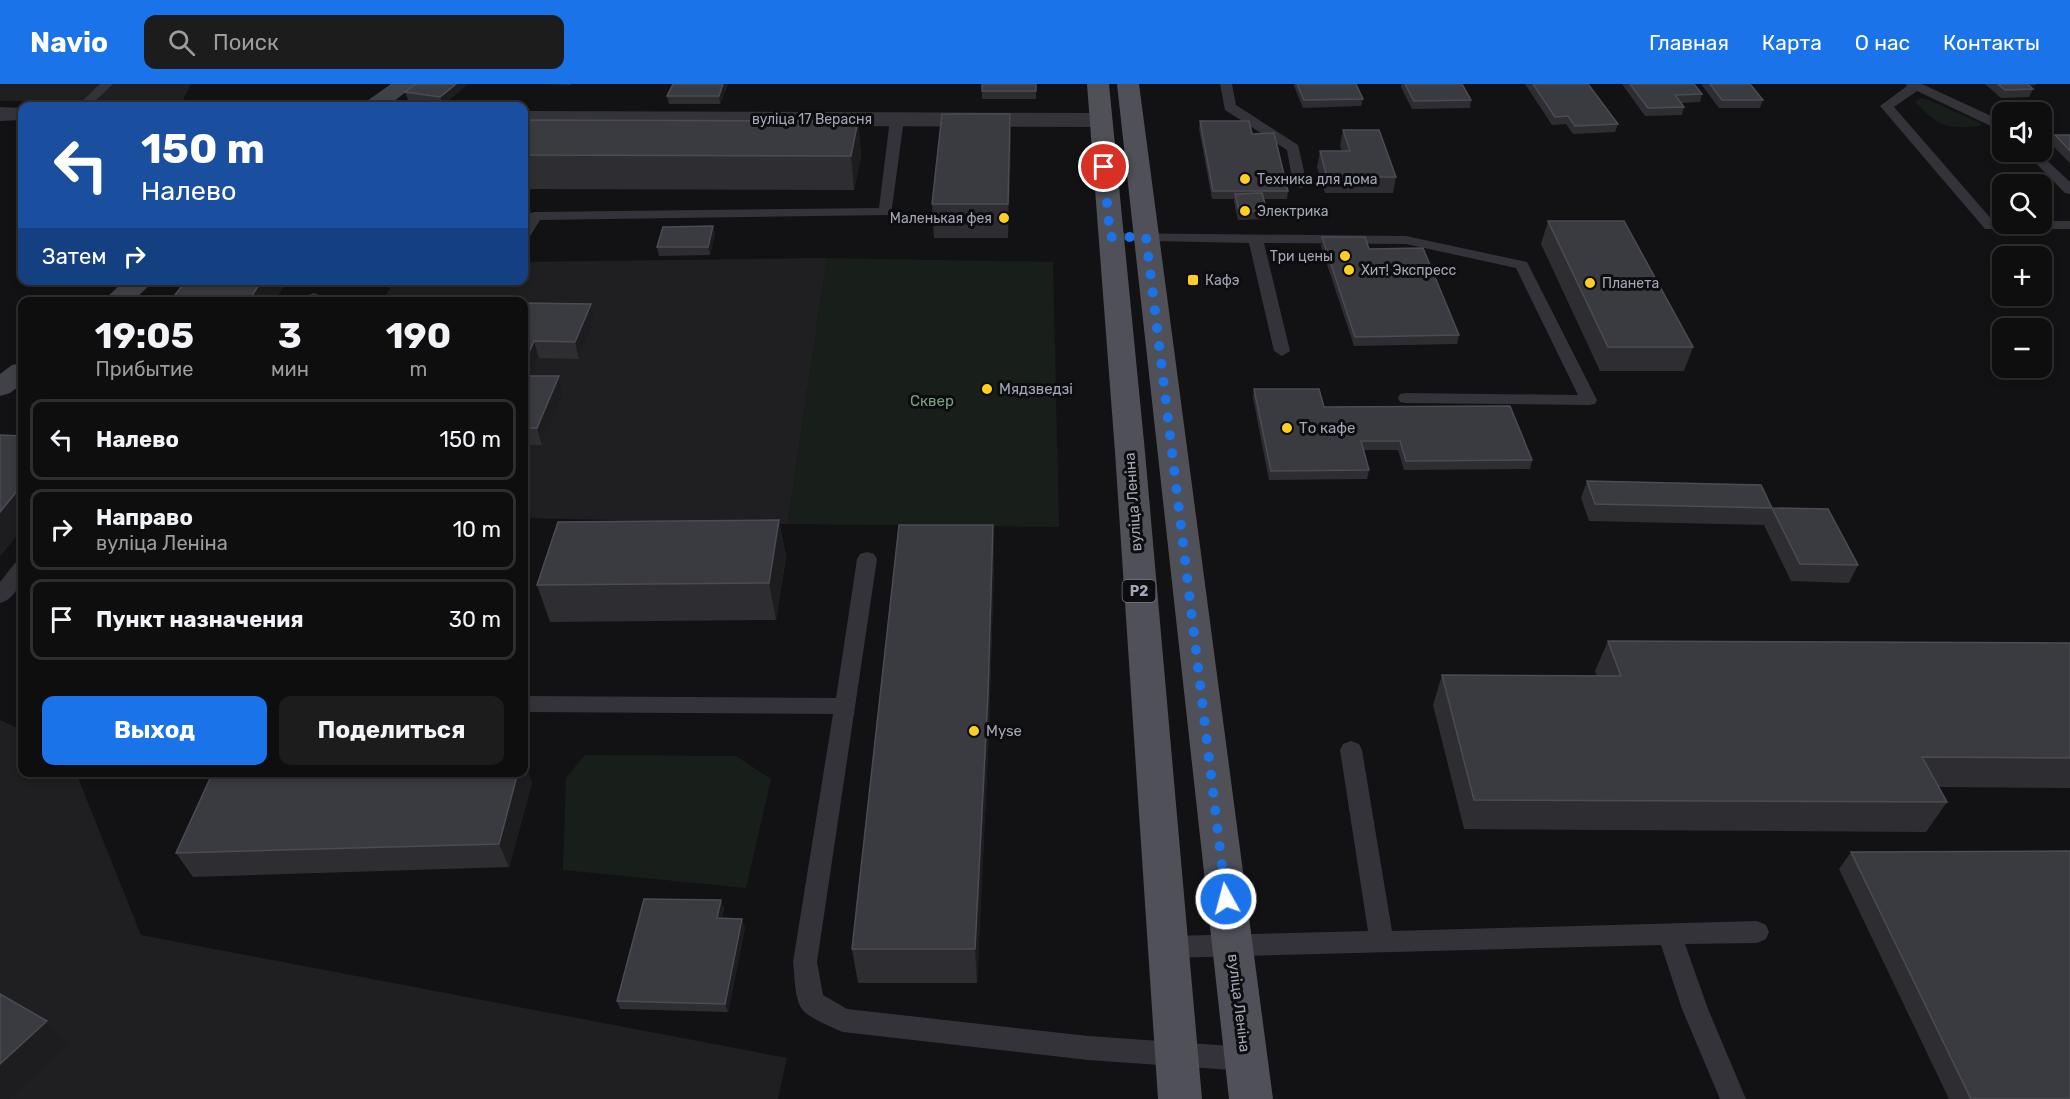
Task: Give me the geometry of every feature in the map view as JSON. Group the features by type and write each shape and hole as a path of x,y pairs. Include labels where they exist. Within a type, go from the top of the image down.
{"main road":[{"path":"380,102 405,84"},
{"name":"вуліца Леніна","path":"1098,84 1130,452 1180,1099"},
{"name":"вуліца Леніна","path":"1128,84 1251,1099"},
{"path":"1100,120 1132,119"},
{"path":"120,297 136,285"},
{"path":"0,387 18,373"}],"street":[{"path":"0,114 18,114"},
{"name":"вуліца 17 Верасня","path":"528,118 1100,120"}],"lane":[{"path":"87,102 107,84"},
{"path":"1227,84 1230,107 1262,130 1293,147 1300,184"},
{"path":"1992,121 1913,85 1886,106 1990,226 2070,225"},
{"path":"528,228 535,216 886,212 897,119"},
{"path":"2041,162 2070,190"},
{"path":"1110,237 1406,240 1522,265 1589,400 1406,398"},
{"path":"1256,238 1282,351"},
{"path":"867,559 805,962 811,1002 843,1020 1177,1056 1246,1059"},
{"path":"0,596 18,573"},
{"path":"528,704 845,706"},
{"path":"1351,750 1382,942"},
{"path":"1168,946 1757,932"},
{"path":"1669,934 1695,1009 1733,1099"}],"shaded area":[{"path":"0,84 191,84 182,102 0,101"},
{"path":"827,258 788,524 528,518 528,297 385,297 392,285 528,285 528,262"},
{"path":"0,720 18,728 18,777 78,777 141,935 787,1058 778,1099 0,1099"}],"green space":[{"path":"1921,98 1980,123 1981,126 1959,127 1937,121 1915,102"},
{"name":"Сквер","path":"827,258 1053,262 1059,527 788,524"},
{"path":"585,755 736,756 771,779 746,888 563,870 566,778"}],"building":[{"path":"416,84 456,84 440,97 405,92"},
{"path":"673,84 723,84 719,96 667,96"},
{"path":"982,84 1036,84 1036,91 982,91"},
{"path":"1297,84 1356,84 1363,99 1304,100"},
{"path":"1405,84 1462,84 1471,100 1414,101"},
{"path":"1533,84 1588,84 1618,124 1575,126 1568,116 1555,117"},
{"path":"1630,84 1694,84 1702,94 1675,95 1684,107 1648,108"},
{"path":"1710,84 1750,84 1763,100 1722,100"},
{"path":"1998,84 2027,84 2033,89 2005,90"},
{"path":"942,114 1010,114 1008,204 932,204"},
{"path":"528,120 858,121 851,156 528,155"},
{"name":"Техника для дома","path":"1200,121 1249,121 1252,134 1274,133 1288,191 1213,191"},
{"path":"1343,130 1379,130 1396,177 1327,177 1320,151 1350,151"},
{"path":"2055,135 2070,135 2070,151"},
{"path":"1262,193 1267,211 1239,211 1235,194"},
{"path":"1548,221 1624,221 1693,347 1608,347"},
{"path":"713,226 708,247 657,247 663,227"},
{"path":"1322,237 1365,237 1369,249 1423,248 1459,335 1355,337"},
{"path":"182,285 259,285 251,297 174,297"},
{"path":"528,303 591,304 575,342 534,341 528,355"},
{"path":"528,376 559,376 537,428 528,428"},
{"path":"1254,389 1319,389 1324,407 1510,406 1532,460 1406,461 1400,441 1361,441 1369,470 1271,471"},
{"path":"0,435 18,436 18,490 0,512"},
{"path":"1587,481 1761,485 1772,508 1595,504"},
{"path":"1772,508 1828,509 1858,565 1800,564"},
{"path":"779,520 769,583 537,585 558,522"},
{"path":"899,525 993,525 988,695 975,949 852,949"},
{"path":"1608,641 2070,643 2070,758 1922,757 1947,802 1474,800 1442,675 1621,676"},
{"path":"211,777 517,777 499,844 176,853"},
{"path":"2070,851 2070,1099 1971,1099 1851,852"},
{"path":"644,899 721,900 717,918 742,919 725,1004 617,1001"},
{"path":"0,994 47,1021 0,1064"}],"place":[{"name":"Техника для дома","path":"1245,179"},
{"name":"Электрика","path":"1245,211"},
{"name":"Маленькая фея","path":"1004,218"},
{"name":"Три цены","path":"1345,256"},
{"name":"Хит! Экспресс","path":"1349,270"},
{"name":"Кафэ","path":"1193,280"},
{"name":"Планета","path":"1590,283"},
{"name":"Мядзведзі","path":"987,389"},
{"name":"То кафе","path":"1287,428"},
{"name":"Myse","path":"974,731"}],"route":[{"path":"1104,167 1110,237 1146,237 1226,899"}]}
